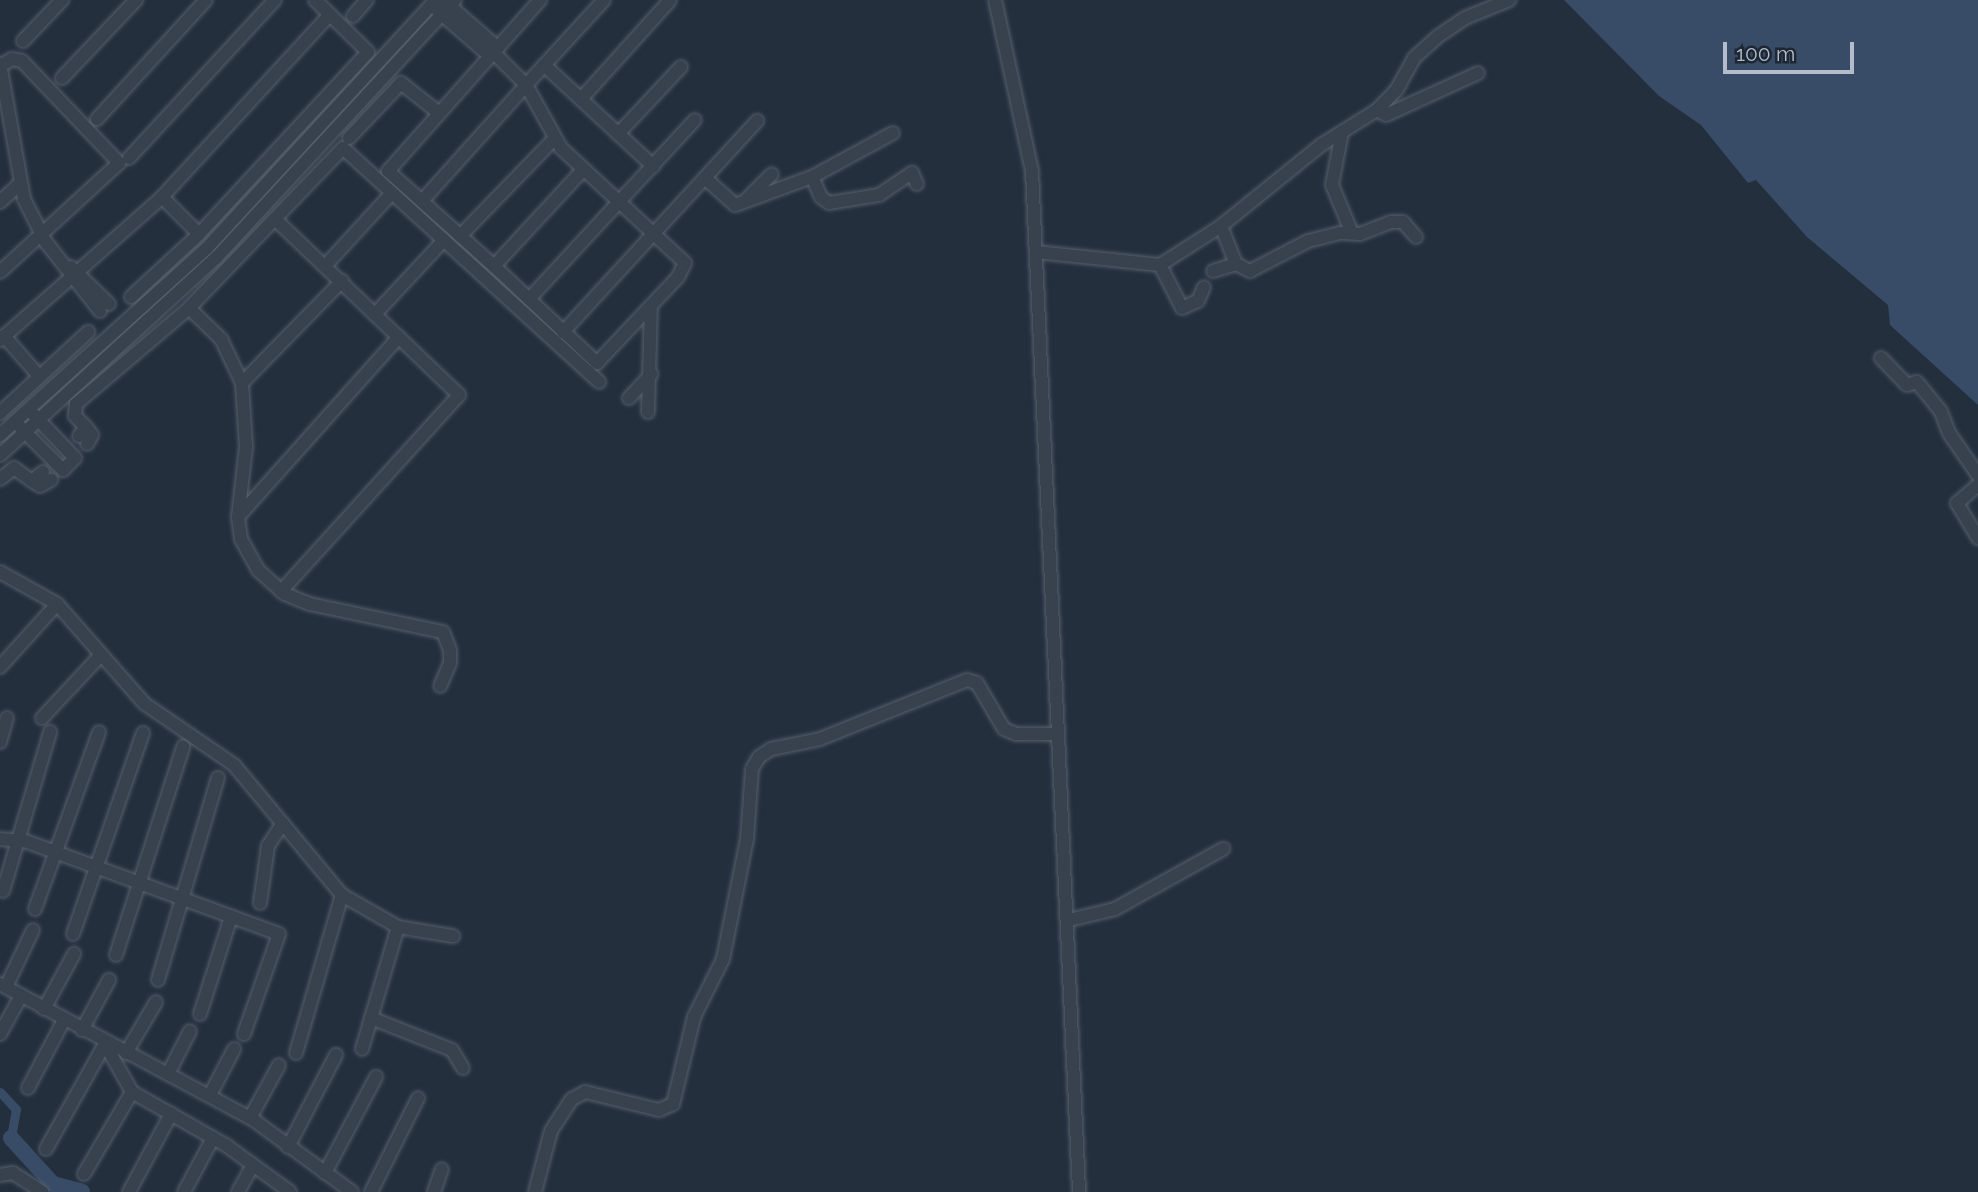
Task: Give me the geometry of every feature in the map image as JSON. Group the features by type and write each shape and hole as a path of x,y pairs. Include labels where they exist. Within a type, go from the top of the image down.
{"street":[{"path":"23,41 62,0"},
{"path":"62,78 136,0"},
{"path":"97,119 206,0"},
{"path":"129,158 275,0"},
{"path":"131,297 199,234 368,52 315,0"},
{"path":"353,16 367,0"},
{"path":"443,4 494,52 526,85 554,139 583,170 685,263 678,277 597,363 388,168 439,113 494,52 540,0"},
{"path":"422,201 604,0"},
{"path":"581,99 670,0"},
{"path":"995,0 1032,171 1055,734 1069,920 1079,1192"},
{"path":"1036,252 1160,265 1221,226 1237,208 1377,110 1397,89 1414,58 1437,37 1465,18 1509,0"},
{"path":"316,142 380,62 443,4"},
{"path":"0,454 130,337 316,142 390,73 443,4"},
{"path":"39,376 2,338 72,271 162,197 330,15"},
{"path":"0,272 41,234 118,163 22,61 12,60 0,65 4,132 19,184 41,234 130,337"},
{"path":"380,62 390,73"},
{"path":"544,65 653,166"},
{"path":"618,134 681,67"},
{"path":"1377,110 1386,115 1478,73"},
{"path":"349,138 401,83 439,113"},
{"path":"529,299 695,120"},
{"path":"563,332 757,121"},
{"path":"1342,132 1332,185 1350,218 1352,233"},
{"path":"705,178 735,205 812,177 893,133"},
{"path":"460,236 554,139"},
{"path":"0,479 14,468 40,486 78,444 76,404 189,308 343,148 599,382"},
{"path":"494,266 583,170"},
{"path":"812,177 821,197 829,203 879,195 912,173 917,184"},
{"path":"744,202 772,174"},
{"path":"0,202 19,184"},
{"path":"325,266 392,193"},
{"path":"162,197 199,234"},
{"path":"276,220 459,395 281,591"},
{"path":"1221,226 1236,264 1250,271 1308,242 1403,222 1416,237"},
{"path":"375,314 444,240"},
{"path":"0,435 120,325 212,252"},
{"path":"1213,271 1236,264"},
{"path":"1160,265 1182,308 1198,301 1204,287"},
{"path":"242,383 342,281"},
{"path":"648,412 651,306"},
{"path":"189,308 221,339 242,383 246,447 238,517 250,557 281,591 310,604 443,632 450,650 450,663 440,686"},
{"path":"0,413 88,332"},
{"path":"238,517 399,337"},
{"path":"1881,358 1907,385 1917,382 1941,412 1948,433 1978,475"},
{"path":"629,398 651,374"},
{"path":"27,408 37,418 78,444"},
{"path":"14,421 53,471"},
{"path":"1978,485 1957,503 1978,538"},
{"path":"0,572 57,604 75,621 100,656 145,704 234,765 342,895 397,927 453,936"},
{"path":"0,667 57,604"},
{"path":"42,718 100,656"},
{"path":"535,1192 551,1131 572,1099 585,1092 659,1110 673,1104 694,1017 723,959 747,838 752,769 759,757 771,749 820,739 967,680 977,683 1004,729 1016,734 1055,734"},
{"path":"0,742 7,718"},
{"path":"3,891 50,732"},
{"path":"35,909 99,732"},
{"path":"73,934 142,733"},
{"path":"116,955 183,747"},
{"path":"158,980 219,778"},
{"path":"260,904 268,846 283,823"},
{"path":"0,839 18,840 279,934 244,1034"},
{"path":"1069,920 1115,909 1223,849"},
{"path":"296,1054 342,895"},
{"path":"200,1014 231,917"},
{"path":"362,1049 397,927"},
{"path":"33,930 3,986 105,1044 210,1095 250,1118 352,1192"},
{"path":"44,1009 74,954"},
{"path":"82,1030 109,980"},
{"path":"0,1034 21,996"},
{"path":"126,1053 156,1002"},
{"path":"371,1018 452,1050 463,1068"},
{"path":"28,1088 64,1020"},
{"path":"167,1074 190,1031"},
{"path":"105,1044 132,1092 213,1138 290,1192"},
{"path":"46,1149 105,1044"},
{"path":"210,1095 234,1049"},
{"path":"288,1147 336,1055"},
{"path":"250,1118 279,1065"},
{"path":"325,1173 376,1077"},
{"path":"84,1174 132,1092"},
{"path":"371,1192 418,1098"},
{"path":"129,1192 171,1114"},
{"path":"184,1192 213,1138"},
{"path":"238,1192 253,1165"},
{"path":"434,1192 442,1169"},
{"path":"0,1175 13,1172 42,1192"}],"water":[{"path":"1564,0 1978,0 1978,405 1890,325 1888,305 1807,237 1756,180 1748,183 1701,125 1659,96"}],"waterway":[{"path":"0,1092 16,1109 11,1138"},
{"path":"11,1138 53,1184 82,1192"}]}
